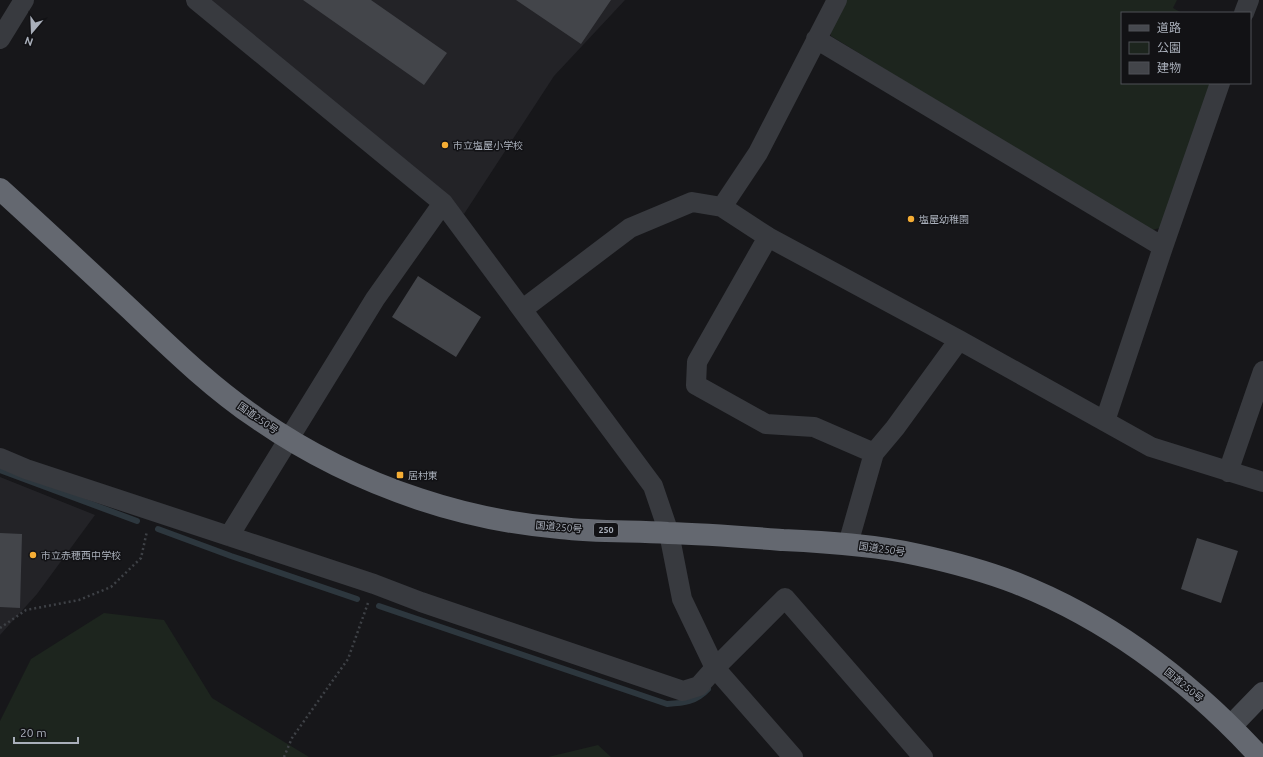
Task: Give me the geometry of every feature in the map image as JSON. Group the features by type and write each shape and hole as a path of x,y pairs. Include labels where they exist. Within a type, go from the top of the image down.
{"highway":[{"name":"国道250号","path":"0,188 188,364 251,414 289,439 329,462 377,484 421,500 512,522 562,529 669,533 848,544 916,554 966,567 1013,582 1060,603 1112,632 1153,660 1195,693 1231,726 1259,756"}],"street":[{"path":"0,39 24,0"},
{"path":"196,0 442,203 523,309 654,486 669,533 682,599 715,668 793,757"},
{"path":"722,207 758,153 837,0"},
{"path":"1244,12 1249,0"},
{"path":"816,39 1163,247"},
{"path":"1105,421 1220,84"},
{"path":"523,309 630,228 692,202 722,207 768,237 959,340 1151,447 1263,482"},
{"path":"229,536 375,299 442,203"},
{"path":"768,237 697,362 696,385 766,424 814,427 874,453"},
{"path":"848,544 874,453 895,428 959,340"},
{"path":"1228,472 1263,371"},
{"path":"0,458 26,469 151,509 374,584 683,691 699,686 785,598 923,757"},
{"path":"1231,726 1263,693"}],"path":[{"path":"0,628 26,610 79,600 111,587 141,558 151,509"},
{"path":"284,757 292,738 348,659 374,584"}],"shaded area":[{"name":"市立塩屋小学校","path":"210,0 625,0 554,76 464,214"},
{"name":"市立赤穂西中学校","path":"0,477 95,515 37,594 0,635"}],"green space":[{"path":"841,0 1177,0 1173,8 1180,12 1121,12 1121,84 1213,84 1163,227 1149,231 831,36 830,22"},
{"path":"104,613 164,620 212,698 309,757 0,757 0,721 31,659"},
{"path":"598,745 611,757 548,757"}],"building":[{"path":"303,0 371,0 447,53 424,85"},
{"path":"516,0 611,0 581,44"},
{"path":"418,276 481,317 456,357 392,317"},
{"path":"0,533 22,534 20,608 0,607"},
{"path":"1197,538 1238,551 1221,603 1181,589"}],"waterway":[{"path":"0,470 137,521"},
{"path":"158,529 231,556 357,599"},
{"path":"379,606 667,704 689,701 699,697 708,689"}],"place":[{"name":"市立塩屋小学校","path":"445,145"},
{"name":"塩屋幼稚園","path":"911,219"},
{"name":"居村東","path":"400,475"},
{"name":"市立赤穂西中学校","path":"33,555"}]}
